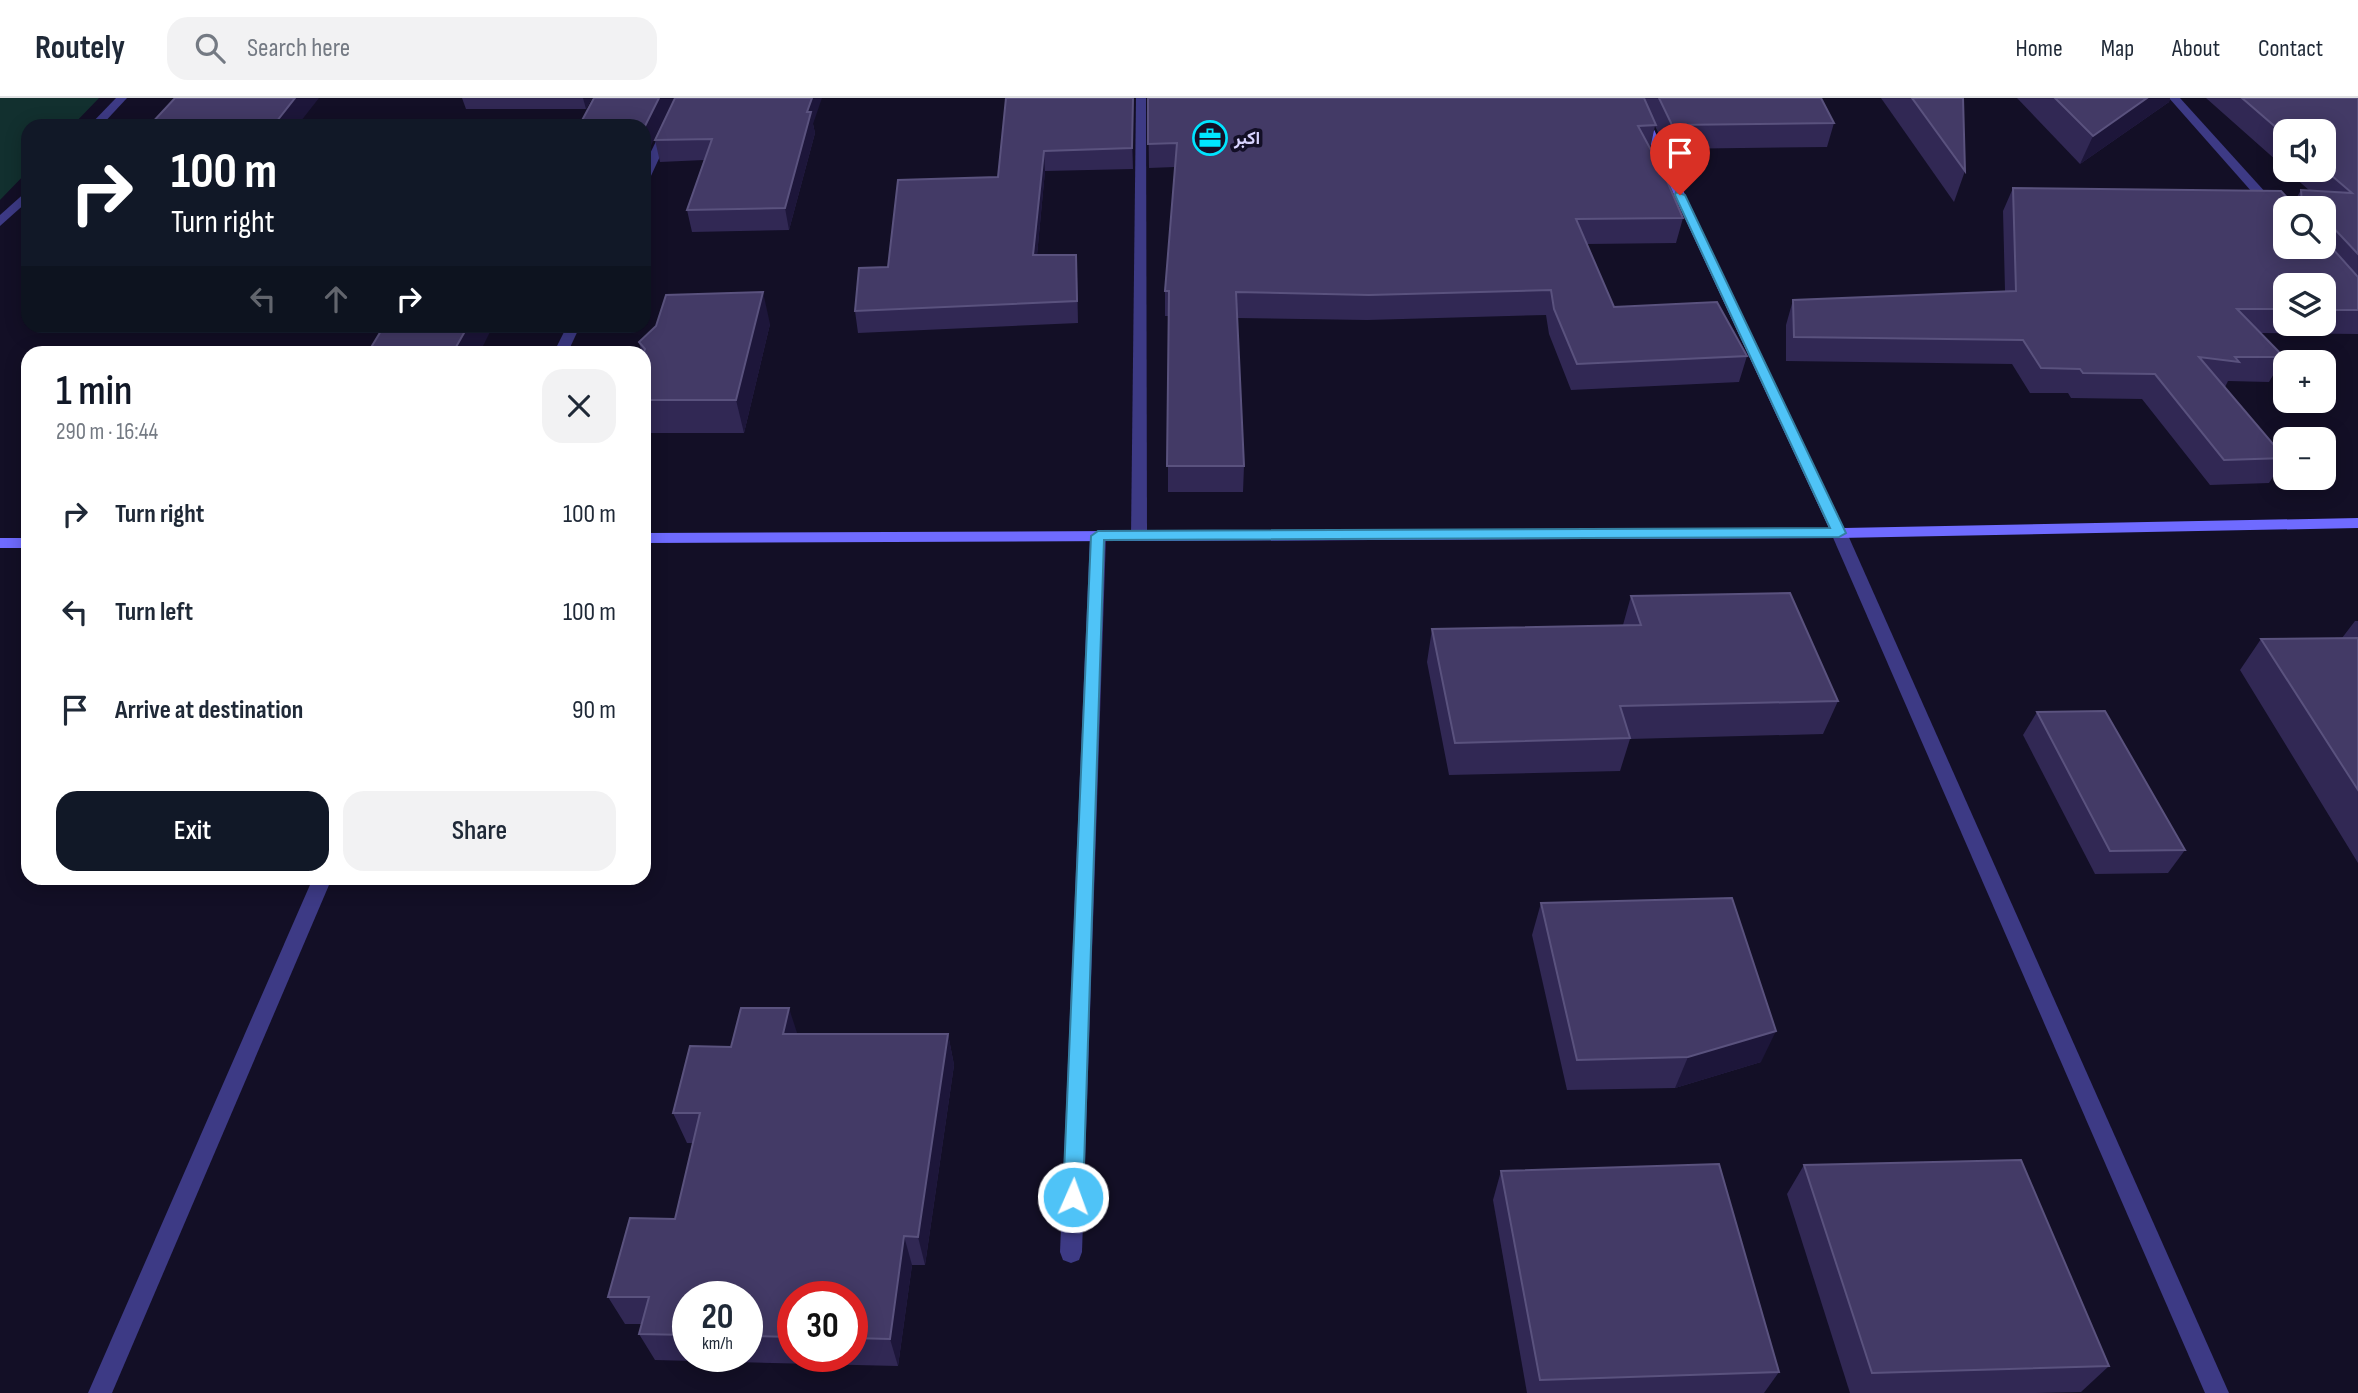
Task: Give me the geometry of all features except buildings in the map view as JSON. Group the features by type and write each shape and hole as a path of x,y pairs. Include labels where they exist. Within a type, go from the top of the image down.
{"street":[{"path":"102,119 122,98"},
{"path":"651,163 682,98"},
{"path":"1139,536 1141,98"},
{"path":"1634,98 1839,533 2217,1393"},
{"path":"2174,98 2273,208"},
{"path":"0,222 21,201"},
{"path":"651,538 1839,533 2358,523"},
{"path":"1071,1252 1098,536"},
{"path":"0,543 21,543"},
{"path":"100,1393 320,885"}],"green space":[{"path":"0,98 99,98 79,119 21,119 21,178 0,200"}],"place":[{"name":"اکبر","path":"1210,138"}],"route":[{"path":"1073,1197 1098,536 1839,533 1680,195"}]}
